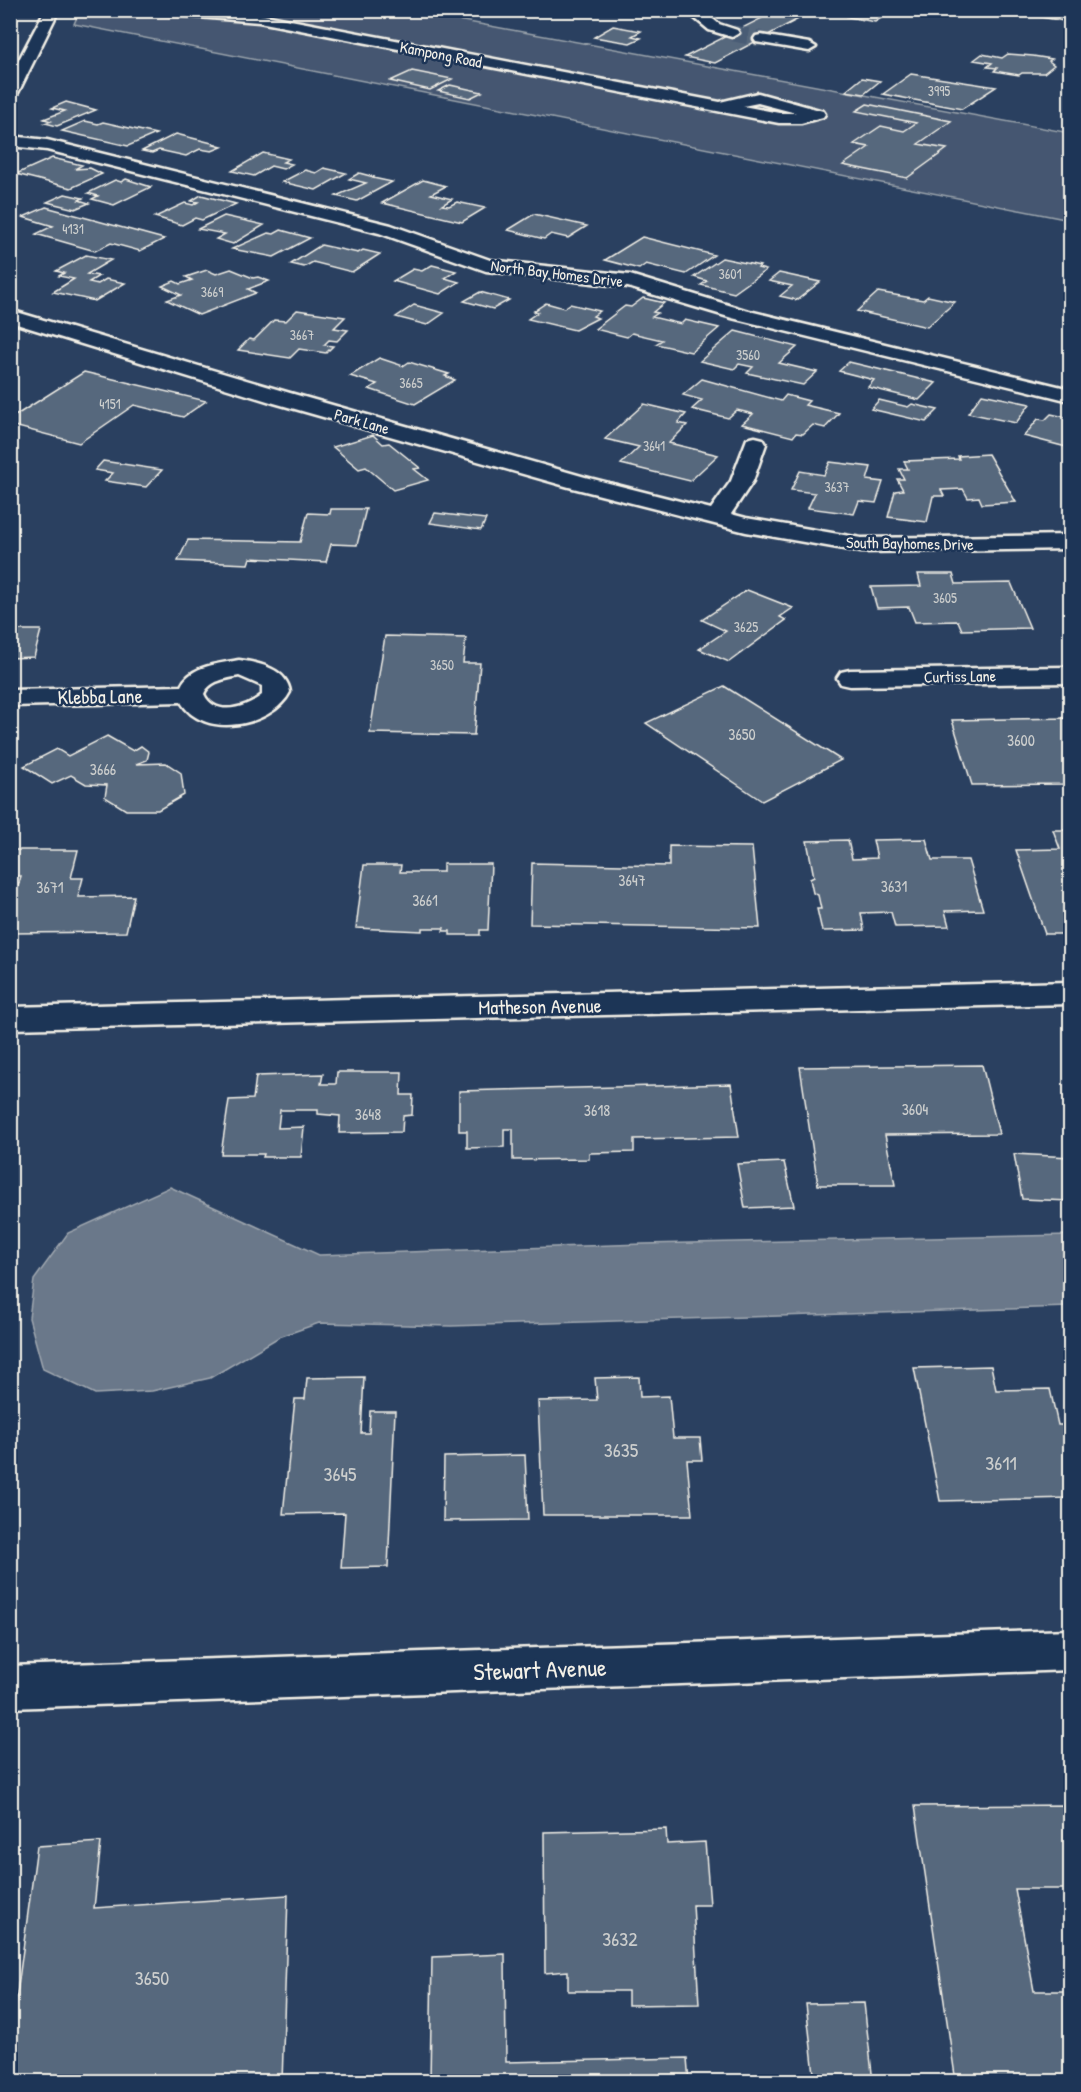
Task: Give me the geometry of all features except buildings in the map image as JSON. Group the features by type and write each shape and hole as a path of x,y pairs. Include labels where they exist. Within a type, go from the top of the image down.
{"street":[{"path":"10,93 15,77 52,10"},
{"name":"Kampong Road","path":"161,10 259,18 719,107"},
{"path":"692,10 714,27 732,33"},
{"path":"761,39 808,47"},
{"name":"North Bay Homes Drive","path":"10,141 47,145 361,222 497,267 630,281 739,314 1071,395"},
{"name":"Park Lane","path":"10,316 282,398 589,485 716,518"},
{"path":"716,518 742,482 755,444"},
{"name":"South Bayhomes Drive","path":"716,518 789,534 861,545 1071,542"},
{"name":"Curtiss Lane","path":"850,678 1071,675"},
{"name":"Klebba Lane","path":"10,698 190,694"},
{"name":"Matheson Avenue","path":"10,1018 1071,993"},
{"name":"Stewart Avenue","path":"10,1687 1071,1650"}],"shaded area":[{"path":"80,10 409,11 1070,133 1070,220 74,24"},
{"path":"170,1187 319,1255 643,1244 1070,1235 1070,1307 451,1326 319,1323 279,1337 210,1378 152,1391 95,1394 43,1369 29,1318 34,1280 68,1233"}],"tunnel":[{"path":"732,33 761,39"}]}
